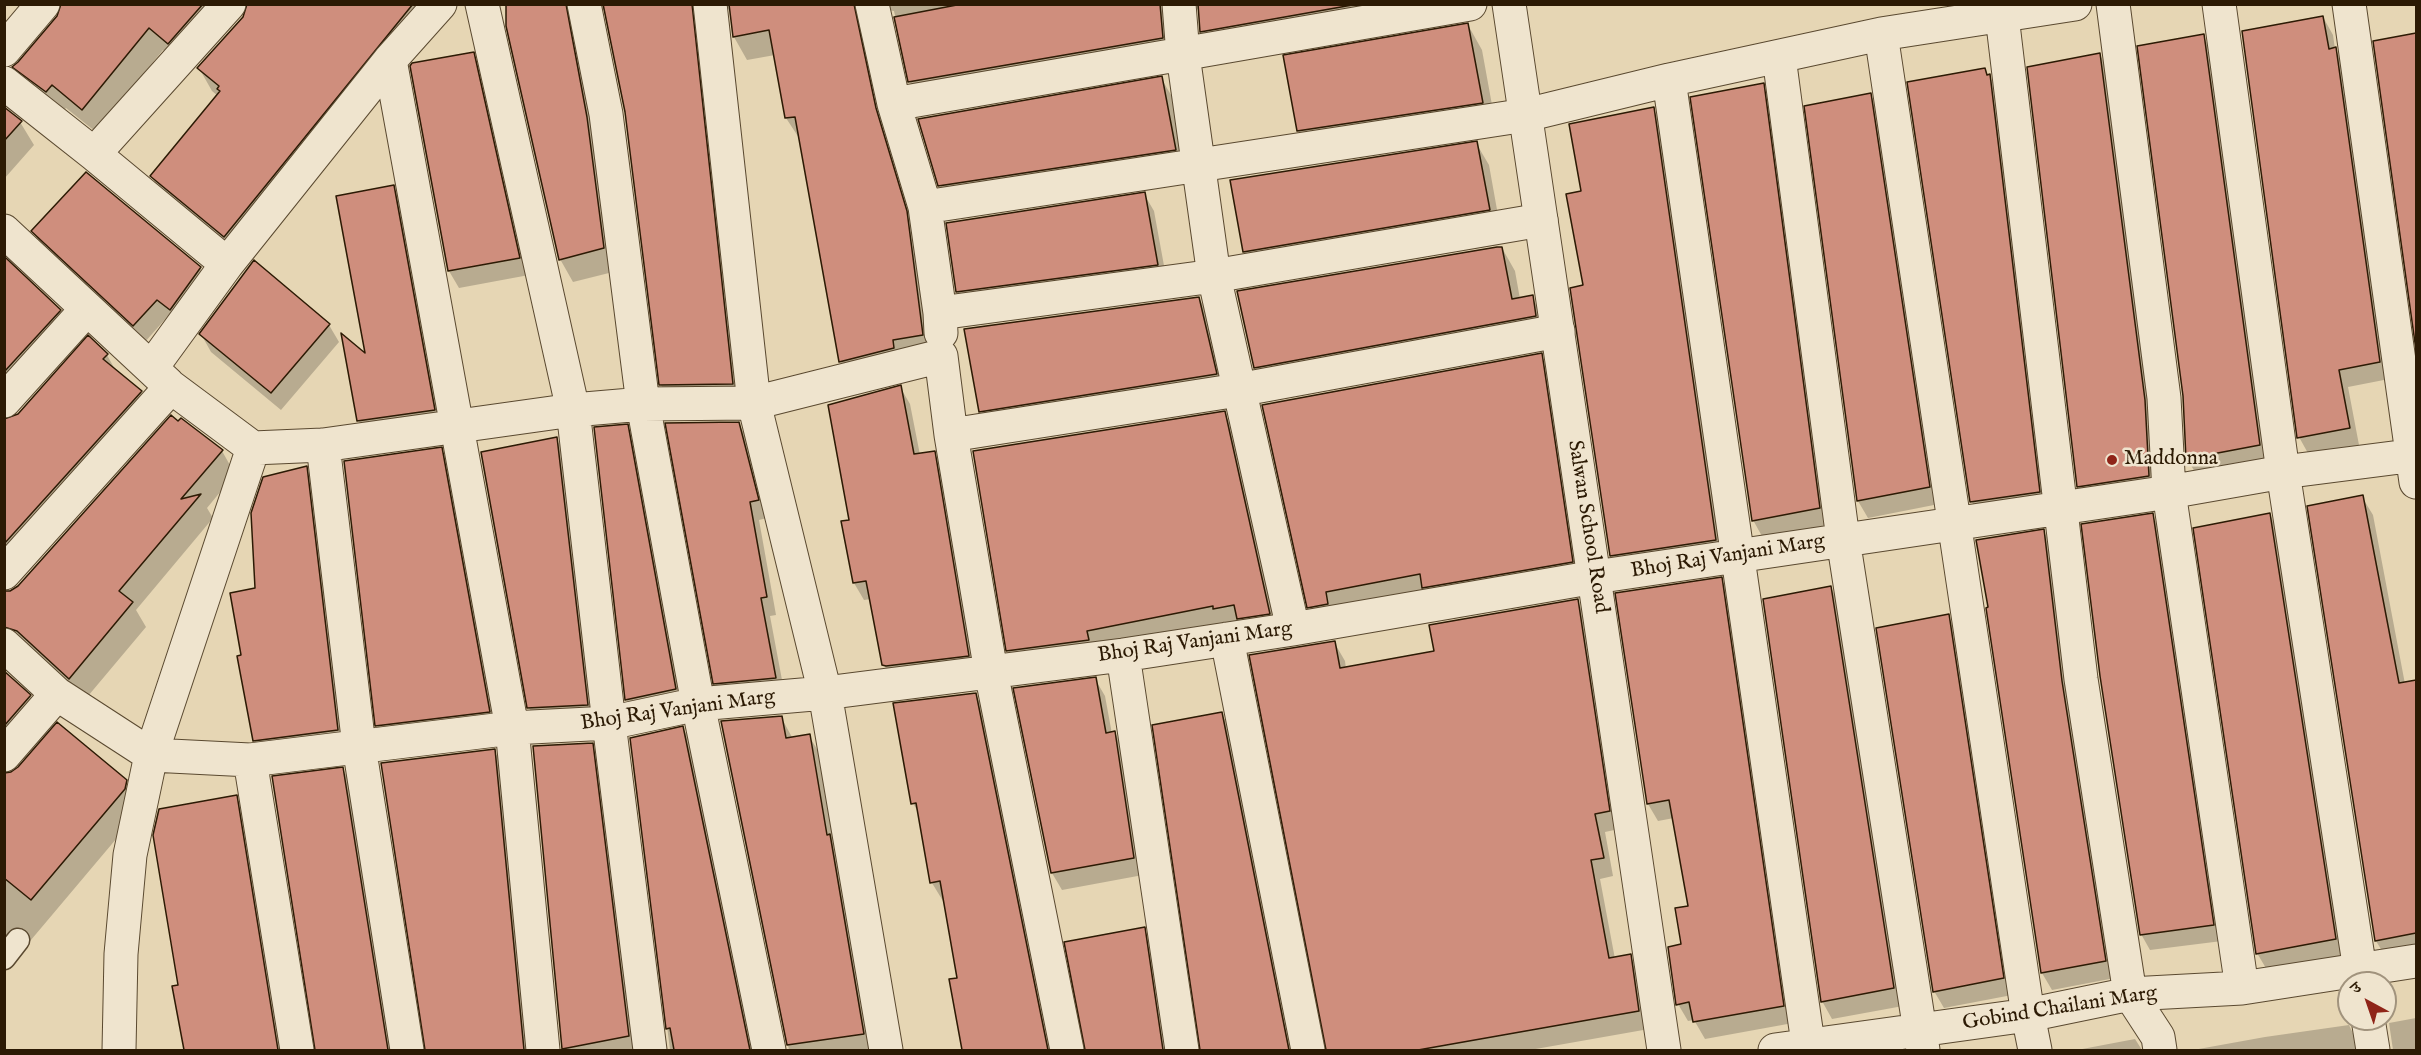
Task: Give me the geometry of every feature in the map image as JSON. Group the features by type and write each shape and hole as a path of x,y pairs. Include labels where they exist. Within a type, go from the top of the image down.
{"street":[{"path":"4,50 43,4"},
{"path":"94,154 229,4"},
{"path":"4,573 162,377 227,264 390,60 440,4"},
{"path":"482,4 573,410 650,1050"},
{"path":"584,4 606,114 643,404 698,704 769,1050"},
{"path":"710,4 754,403 825,693 886,1050"},
{"path":"872,4 894,104 925,207 940,313 941,356 951,435 991,672 1067,1050"},
{"path":"1179,4 1182,55 1215,276 1238,390 1293,629"},
{"path":"894,104 1470,4"},
{"name":"Salwan School Road","path":"1509,4 1664,1050"},
{"path":"925,207 1526,115 1669,80 1881,34 2075,4"},
{"path":"2113,4 2164,398 2169,492 2242,988"},
{"path":"2219,4 2283,472 2360,971"},
{"path":"2349,4 2415,464"},
{"path":"2002,16 2081,679 2130,994 2158,1037 2160,1050"},
{"path":"1881,34 2035,1050"},
{"path":"1779,57 1843,539 1921,1040"},
{"path":"390,60 512,728 543,1050"},
{"path":"1669,80 1808,1048"},
{"path":"4,83 227,264"},
{"path":"940,313 1215,276 1541,220"},
{"path":"4,231 162,377 253,448 323,445 573,410 643,404 754,403 941,356"},
{"path":"4,401 87,309"},
{"path":"951,435 1238,390 1557,331"},
{"path":"323,445 359,746 407,1050"},
{"path":"118,1050 122,954 130,855 151,755 253,448"},
{"name":"Bhoj Raj Vanjani Marg","path":"151,755 250,760 512,728 609,723 698,704 825,693 1123,655 1293,629 1595,577 2169,492 2283,472 2415,464"},
{"path":"1227,639 1308,1050"},
{"path":"4,645 57,694 151,755"},
{"path":"1123,655 1182,1050"},
{"path":"4,755 57,694"},
{"path":"250,760 297,1050"},
{"name":"Gobind Chailani Marg","path":"2379,971 2416,961"},
{"name":"Gobind Chailani Marg","path":"1775,1050 1921,1040 2130,994 2242,988 2337,978"},
{"path":"2370,1031 2373,1050"}],"building":[{"path":"61,4 203,4 168,44 149,28 82,110 52,85 46,92 12,67 57,16"},
{"path":"247,4 413,4 224,237 150,176 220,91 217,89 219,86 197,68 243,17"},
{"path":"506,4 566,4 587,117 604,248 559,260 506,26"},
{"path":"603,4 692,4 733,384 659,385 625,112"},
{"path":"729,4 854,4 876,108 907,211 923,335 893,340 894,348 839,362 795,117 785,118 769,30 733,37"},
{"path":"962,4 1160,4 1163,38 908,82 894,17"},
{"path":"1198,4 1358,4 1200,32"},
{"path":"2323,16 2329,49 2336,47 2380,362 2339,370 2350,428 2297,438 2242,31"},
{"path":"1468,23 1483,103 1297,131 1283,55"},
{"path":"2416,33 2416,350 2373,41"},
{"path":"2204,34 2260,445 2186,459 2183,396 2137,46"},
{"path":"474,52 520,258 448,271 410,66 412,63"},
{"path":"2100,53 2145,400 2149,476 2077,487 2027,67"},
{"path":"1985,68 1987,75 1990,74 2040,492 1970,502 1907,82"},
{"path":"1162,76 1176,150 938,186 918,119"},
{"path":"1764,83 1820,508 1752,521 1690,97"},
{"path":"1871,93 1930,487 1857,501 1804,106"},
{"path":"4,107 22,121 4,141"},
{"path":"1654,107 1716,540 1610,556 1570,288 1583,285 1566,194 1581,191 1569,124"},
{"path":"1477,141 1490,210 1243,252 1230,180"},
{"path":"86,172 201,267 170,310 157,300 133,326 31,231"},
{"path":"394,185 435,410 357,421 341,333 365,353 336,196"},
{"path":"1145,192 1158,265 956,292 946,223"},
{"path":"1502,247 1512,299 1533,295 1536,316 1254,368 1237,291"},
{"path":"6,258 61,310 4,372 4,259"},
{"path":"254,260 330,324 271,393 199,334"},
{"path":"1199,297 1217,374 979,412 964,329"},
{"path":"88,335 108,354 103,359 142,391 4,544 4,419 18,414"},
{"path":"1542,353 1573,562 1422,588 1420,574 1326,592 1328,604 1307,608 1262,405"},
{"path":"901,385 914,454 935,451 969,656 886,666 882,665 866,581 853,583 841,521 849,520 828,405"},
{"path":"1225,411 1270,614 1237,619 1234,605 1213,609 1213,606 1087,631 1089,640 1006,651 973,451"},
{"path":"171,415 178,421 181,418 223,450 181,499 201,494 119,591 133,602 69,679 17,631 4,627 4,591 10,591 18,586"},
{"path":"739,422 759,500 750,502 767,597 761,598 776,678 713,684 665,423"},
{"path":"628,424 676,689 625,700 594,427"},
{"path":"557,437 588,705 527,708 481,452"},
{"path":"442,447 490,712 375,726 344,461"},
{"path":"307,466 338,730 253,741 237,656 241,655 230,593 255,588 251,513 263,477"},
{"path":"2363,495 2399,683 2416,680 2416,933 2375,941 2307,506"},
{"path":"2153,513 2214,925 2140,935 2100,676 2081,524"},
{"path":"2270,513 2336,939 2256,954 2193,528"},
{"path":"2044,529 2062,681 2106,961 2041,973 1986,608 1988,607 1976,540"},
{"path":"1722,577 1784,1006 1693,1022 1689,1002 1676,1005 1668,947 1681,944 1675,908 1688,906 1669,800 1647,804 1615,593"},
{"path":"1831,586 1894,988 1821,1002 1763,599"},
{"path":"1578,599 1610,811 1595,814 1604,858 1591,860 1609,958 1631,954 1639,1011 1418,1050 1326,1050 1249,655 1335,641 1340,668 1434,651 1429,625"},
{"path":"1949,614 2004,978 1933,992 1876,628"},
{"path":"4,671 31,695 4,726"},
{"path":"1096,677 1106,733 1115,731 1134,858 1051,873 1013,688"},
{"path":"976,693 1048,1050 962,1050 949,979 957,978 940,881 930,883 916,803 911,804 893,703"},
{"path":"1222,712 1289,1050 1200,1050 1152,725"},
{"path":"782,716 786,738 810,734 827,835 830,834 864,1034 787,1045 721,721"},
{"path":"57,722 127,780 125,789 31,900 4,878 4,773 11,772 18,767"},
{"path":"683,726 750,1050 674,1050 670,1028 666,1029 630,738"},
{"path":"593,743 629,1036 562,1049 533,746"},
{"path":"495,749 524,1050 425,1050 381,763"},
{"path":"343,767 388,1050 315,1050 272,776"},
{"path":"237,795 278,1050 184,1050 172,986 178,985 153,835 159,809"},
{"path":"1145,927 1163,1050 1085,1050 1064,942"}],"place":[{"name":"Maddonna","path":"2112,460"}]}
